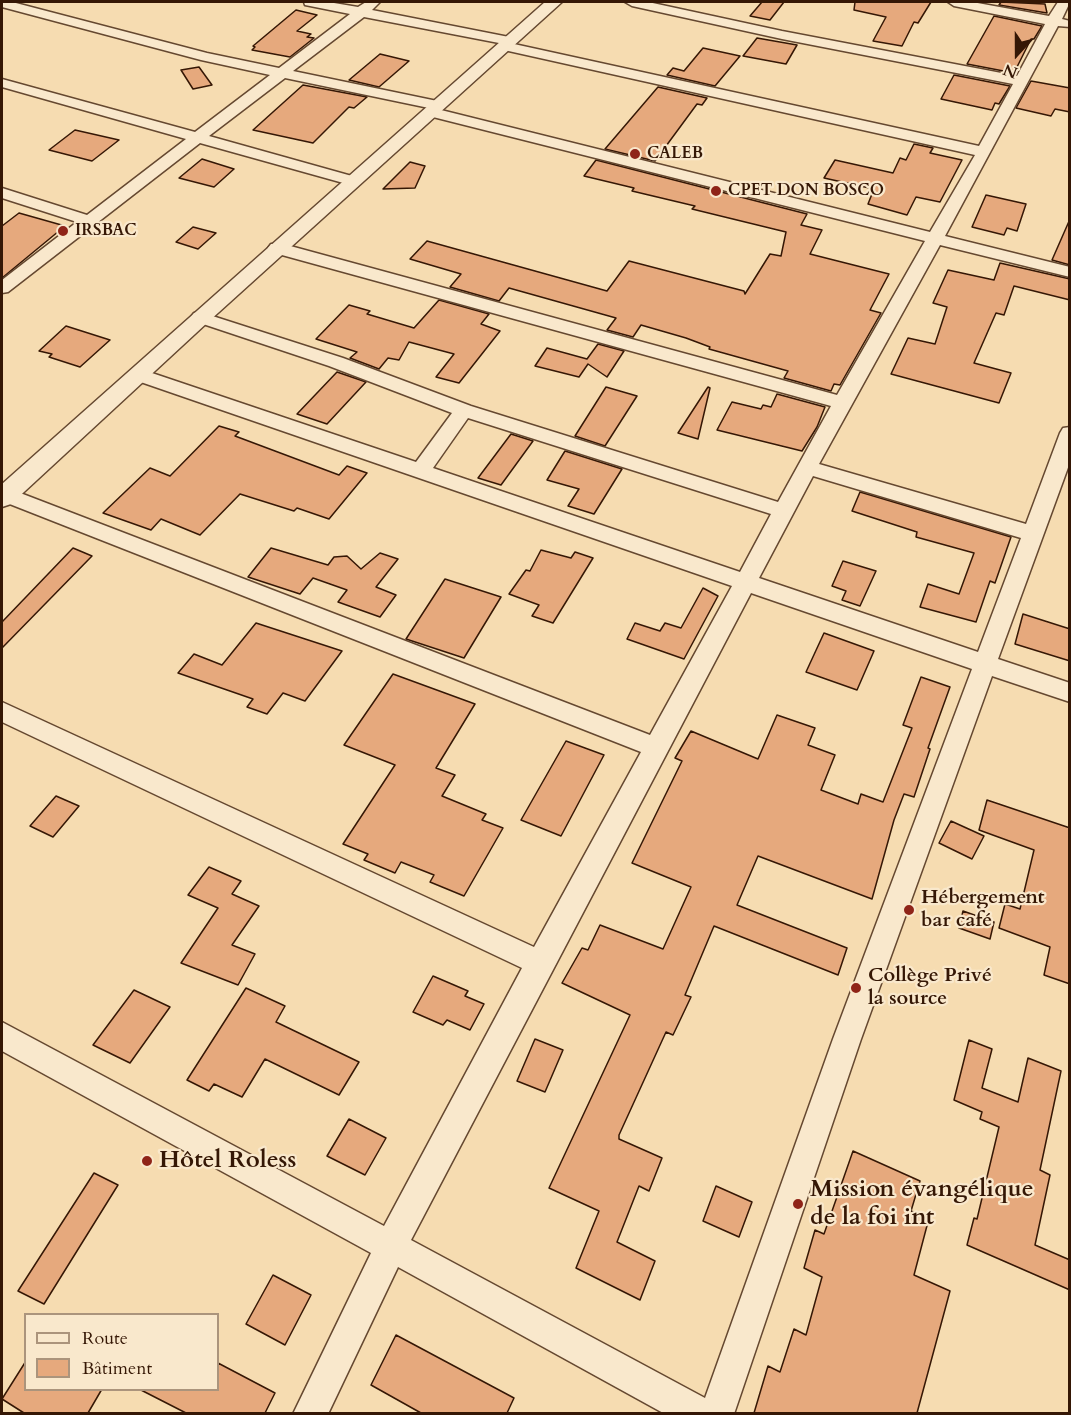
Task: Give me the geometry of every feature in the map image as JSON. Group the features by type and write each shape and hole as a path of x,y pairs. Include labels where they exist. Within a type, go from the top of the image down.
{"street":[{"path":"310,2 507,43 984,152"},
{"path":"2,288 87,220 374,2"},
{"path":"554,2 3,496 657,748"},
{"path":"632,2 782,35 1022,81"},
{"path":"954,2 1070,24"},
{"path":"309,1413 391,1246 540,963 809,468 842,403 936,239 1064,2"},
{"path":"2,3 206,57 282,72 434,109 1070,272"},
{"path":"2,83 353,181"},
{"path":"2,193 87,220"},
{"path":"277,248 842,403"},
{"path":"200,317 336,362 464,410 784,511"},
{"path":"139,375 1070,693"},
{"path":"420,471 464,410"},
{"path":"717,1413 847,1039 1070,433"},
{"path":"809,468 1034,534"},
{"path":"2,711 540,963"},
{"path":"2,1036 701,1413"}],"building":[{"path":"762,2 784,2 770,20 750,16"},
{"path":"855,2 931,2 918,23 914,22 902,46 873,41 886,17 854,10"},
{"path":"1001,2 1045,4 1047,13 999,5"},
{"path":"296,10 317,15 297,31 311,34 307,37 314,38 290,57 252,50 255,47 253,46"},
{"path":"994,16 1042,26 1034,39 1031,39 1014,73 967,64"},
{"path":"757,38 797,45 786,64 743,56"},
{"path":"703,48 740,56 715,86 667,75 673,68 684,71"},
{"path":"380,54 409,61 379,87 349,80"},
{"path":"199,67 212,85 193,89 181,70"},
{"path":"954,75 1010,86 999,104 995,103 992,110 941,99"},
{"path":"1031,81 1070,88 1070,112 1055,109 1051,116 1016,108"},
{"path":"303,85 367,97 354,108 349,107 313,143 253,130"},
{"path":"658,87 707,98 702,105 697,104 655,161 605,149"},
{"path":"75,130 119,140 92,161 49,150"},
{"path":"914,144 933,148 930,153 962,160 940,202 916,197 907,215 868,204 874,189 824,178 835,160 893,173 900,158 906,160"},
{"path":"202,159 234,169 214,187 179,178"},
{"path":"596,160 807,214 801,225 822,230 810,254 889,274 870,310 881,313 840,385 834,384 831,391 784,378 788,371 709,349 710,347 686,338 641,325 633,337 607,330 616,318 509,288 499,301 450,287 461,274 410,259 427,241 607,291 629,261 744,291 745,294 770,254 781,256 786,232 692,209 695,206 632,191 634,188 584,176"},
{"path":"410,162 425,166 415,188 383,189"},
{"path":"986,195 1026,204 1017,231 1007,228 1004,235 972,227"},
{"path":"19,213 65,226 2,278 2,226"},
{"path":"1070,219 1070,265 1052,260"},
{"path":"193,227 216,233 198,249 176,242"},
{"path":"1000,263 1070,279 1070,300 1014,286 1004,315 996,313 974,363 1011,373 999,403 891,374 908,338 935,344 947,307 933,303 948,270 994,280"},
{"path":"439,300 489,314 481,324 500,331 459,383 436,377 454,354 409,342 399,360 388,358 379,369 350,358 357,352 316,339 349,305 370,311 367,314 414,328"},
{"path":"66,326 110,340 80,367 49,357 52,354 39,351"},
{"path":"598,344 624,351 607,377 588,364 579,377 535,366 547,348 587,359"},
{"path":"337,372 366,382 327,424 297,414"},
{"path":"606,387 637,396 605,446 575,436"},
{"path":"708,387 710,388 698,439 678,433"},
{"path":"777,394 825,407 817,427 802,451 717,430 732,402 761,409 763,405 771,407"},
{"path":"219,426 239,432 235,436 339,475 347,466 367,473 329,519 297,508 294,511 240,494 200,535 161,519 151,530 103,513 150,468 170,476"},
{"path":"511,434 533,441 501,485 478,478"},
{"path":"565,451 622,469 594,514 568,506 579,489 547,480"},
{"path":"860,492 1011,537 995,583 990,581 976,622 920,607 928,584 959,594 974,553 916,537 917,532 852,511"},
{"path":"73,548 92,556 2,648 2,622"},
{"path":"271,548 328,565 334,557 347,556 361,569 380,553 398,559 376,587 396,595 380,617 338,602 347,590 313,578 300,594 248,577"},
{"path":"541,550 571,558 575,552 593,558 553,623 532,616 539,605 509,594 526,570 530,571"},
{"path":"843,561 876,571 860,606 842,600 846,591 832,586"},
{"path":"445,579 501,597 464,658 406,639"},
{"path":"703,588 718,596 684,659 627,639 635,623 660,631 665,623 681,628"},
{"path":"1023,614 1070,629 1070,661 1015,644"},
{"path":"256,623 342,651 305,701 283,693 267,714 247,707 253,699 178,673 194,654 222,665"},
{"path":"824,633 874,651 857,690 806,672"},
{"path":"393,674 475,704 436,768 455,775 442,796 486,814 482,820 503,828 464,896 430,882 434,875 401,862 395,873 364,860 368,854 343,844 395,765 344,745"},
{"path":"921,677 950,687 928,748 930,749 914,797 904,794 894,820 872,899 758,856 737,905 847,948 838,975 714,926 685,995 691,997 673,1035 666,1032 619,1135 619,1139 662,1158 649,1191 639,1186 617,1242 655,1261 640,1300 576,1268 599,1211 549,1188 630,1015 562,983 582,948 588,950 600,925 663,949 691,887 632,863 682,761 675,758 691,731 758,759 777,715 815,728 808,745 835,755 821,790 858,804 861,794 883,802 912,728 903,725"},
{"path":"566,741 604,755 561,836 521,820"},
{"path":"56,796 79,806 53,837 30,826"},
{"path":"987,800 1070,828 1070,984 1044,975 1050,947 999,928 1005,904 1020,909 1034,850 979,830"},
{"path":"951,821 984,836 972,859 939,843"},
{"path":"209,867 241,881 232,894 259,906 232,945 255,954 238,985 181,963 218,908 188,895"},
{"path":"963,911 994,922 990,939 959,928"},
{"path":"433,976 468,991 465,996 484,1004 470,1030 447,1020 443,1025 413,1012"},
{"path":"246,988 285,1006 276,1022 359,1062 339,1095 265,1059 242,1097 214,1084 209,1091 187,1080"},
{"path":"134,990 170,1007 130,1063 93,1045"},
{"path":"535,1039 563,1050 545,1092 517,1081"},
{"path":"969,1040 992,1049 982,1088 1018,1102 1028,1058 1061,1071 1040,1170 1050,1175 1035,1245 1070,1260 1070,1290 967,1245 974,1218 977,1219 999,1127 980,1119 982,1112 954,1100"},
{"path":"349,1119 386,1138 365,1175 327,1156"},
{"path":"853,1151 920,1181 911,1211 929,1218 914,1275 950,1291 917,1413 754,1413 768,1366 780,1372 794,1329 806,1335 822,1277 804,1268 815,1230 824,1234"},
{"path":"94,1173 118,1185 44,1304 18,1291"},
{"path":"716,1186 752,1202 739,1237 703,1221"},
{"path":"273,1275 311,1295 285,1345 246,1324"},
{"path":"396,1335 514,1398 507,1413 421,1413 371,1385"},
{"path":"24,1364 24,1391 101,1391 88,1413 24,1413 2,1399"},
{"path":"219,1364 275,1393 265,1413 186,1413 143,1391 219,1391"}],"place":[{"name":"CALEB","path":"635,154"},
{"name":"CPET DON BOSCO","path":"716,191"},
{"name":"IRSBAC","path":"63,231"},
{"name":"Hébergement bar café","path":"909,910"},
{"name":"Collège Privé la source","path":"856,988"},
{"name":"Hôtel Roless","path":"147,1161"},
{"name":"Mission évangélique de la foi int","path":"798,1204"}]}
